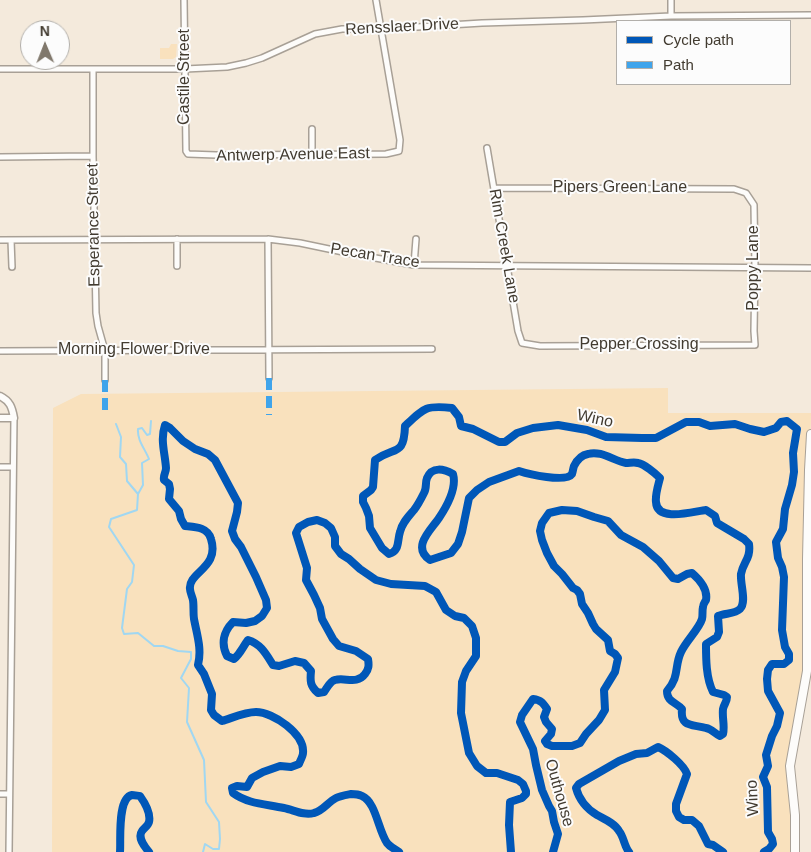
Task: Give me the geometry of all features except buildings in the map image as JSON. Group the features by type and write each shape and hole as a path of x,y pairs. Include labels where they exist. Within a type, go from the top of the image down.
{"main road":[{"path":"795,852 795,815 790,766 807,671 807,559 811,434"}],"street":[{"name":"Castile Street","path":"184,0 185,140 187,154"},
{"path":"376,0 381,28"},
{"path":"671,16 672,0"},
{"name":"Rensslaer Drive","path":"0,69 217,68 246,63 326,31 350,28 415,28 482,22 671,16 811,14"},
{"name":"Antwerp Avenue East","path":"187,154 216,156 386,154 399,151 400,140 381,28"},
{"name":"Esperance Street","path":"93,69 96,316 105,350 105,380"},
{"path":"312,129 312,154"},
{"name":"Rim Creek Lane","path":"487,148 518,331 522,344"},
{"path":"0,157 93,156"},
{"name":"Pipers Green Lane","path":"494,188 734,189 746,193"},
{"name":"Poppy Lane","path":"746,193 754,205 755,345"},
{"path":"178,239 178,266"},
{"path":"268,239 269,378"},
{"name":"Pecan Trace","path":"0,240 268,239 300,242 348,253 414,264 811,268"},
{"path":"414,264 416,239"},
{"path":"12,240 12,267"},
{"name":"Pepper Crossing","path":"522,344 540,346 755,345"},
{"name":"Morning Flower Drive","path":"0,351 432,349"},
{"path":"0,396 12,406 14,418 8,852"},
{"path":"0,418 14,418"},
{"path":"0,467 13,467"},
{"path":"0,794 9,794"}],"shaded area":[{"path":"171,44 177,44 176,57 173,59 160,59 160,48 169,48"},
{"path":"668,388 668,413 811,413 805,680 791,759 795,852 52,852 53,408 81,394"}],"waterway":[{"path":"138,494 143,485 142,463 149,459 140,441 138,429 142,428 147,435 150,434 151,421"},
{"path":"116,424 121,437 120,457 126,464 127,481 138,494 137,510 111,519 109,527 134,565 132,582 127,589 122,628 124,634 138,633 154,646 191,652 191,659 181,678 189,688 187,722 204,760 206,802 219,822 219,849 213,849 205,844 203,852"}],"marked path":[{"path":"269,378 269,415"},
{"path":"105,380 105,416"}],"cycle path":[{"name":"Wino","path":"553,852 558,834 552,811 542,790 533,749 520,722 522,715 533,699 540,701 547,709 544,717 552,729 551,734 545,741 547,744 552,746 572,746 580,743 605,710 604,690 615,672 618,658 610,651 608,640 593,624 582,604 580,594 554,566 542,540 540,531 542,523 549,513 562,510 577,511 608,521 621,535 643,547 659,561 673,578 678,579 692,573 700,582 705,588 706,596 702,619 681,652 674,681 667,691 667,695 670,700 682,709 685,722 708,729 720,736 723,734 723,709 727,697 713,692 711,687 707,668 706,644 717,637 719,632 718,616 735,612 742,606 741,574 748,557 749,544 717,523 715,516 706,510 677,514 663,512 658,508 656,502 660,478 640,464 621,462 598,453 593,453 580,458 574,466 572,474 568,477 555,478 519,471 489,482 469,498 458,544 451,553 430,560 422,550 422,544 448,502 454,485 453,474 435,470 427,478 421,500 402,526 397,548 393,553 389,554 382,548 370,528 369,516 363,502 363,496 373,487 375,460 400,447 403,442 405,426 426,409 436,407 452,408 459,417 461,426 473,429 499,442 505,442 517,433 533,428 558,425 587,430 606,437 642,438 656,438 686,422 699,422 710,426 735,424 764,432 776,428 781,422 787,421 797,429 793,453 794,472 792,485 785,509 783,529 776,542 778,558 784,577 782,630 789,660 784,664 772,664 768,670 768,691 780,713 766,755 768,766 763,777 767,787 768,832 773,844 764,852"},
{"path":"399,852 387,843 371,804 362,796 351,794 338,797 317,812 306,814 251,802 233,793 232,788 237,786 247,787 252,778 263,772 280,766 291,767 299,764 303,754 302,746 299,739 287,725 271,716 252,712 222,721 211,710 212,694 198,665 198,636 190,589 194,578 208,563 213,549 207,532 201,528 185,526 179,511 169,499 169,484 164,480 166,468 163,441 165,425 183,441 195,449 208,454 215,460 238,503 232,531 266,600 267,608 262,616 255,621 246,623 233,622 227,630 224,638 227,656 234,659 248,640 253,642 263,650 273,665 279,666 295,661 304,663 311,671 311,683 318,693 324,692 333,681 339,679 358,679 366,672 368,659 356,651 339,646 333,639 322,619 320,608 306,580 307,568 296,533 299,527 317,520 331,528 335,537 335,546 341,554 376,580 391,584 425,586 436,592 446,610 455,616 464,618 472,626 476,638 476,656 466,671 462,682 461,713 469,753 477,766 486,773 497,773 518,780 523,784 526,791 522,798 510,802 511,852"},
{"name":"Outhouse","path":"629,852 617,828 593,813 581,800 576,788 579,784 619,761 636,754 647,753 658,747 675,759 687,774 676,804 676,811 679,817 684,820 692,820 699,826 708,844 723,852"},
{"path":"120,852 122,811 127,798 132,795 140,796 146,805 149,822 140,837 149,852"}]}
